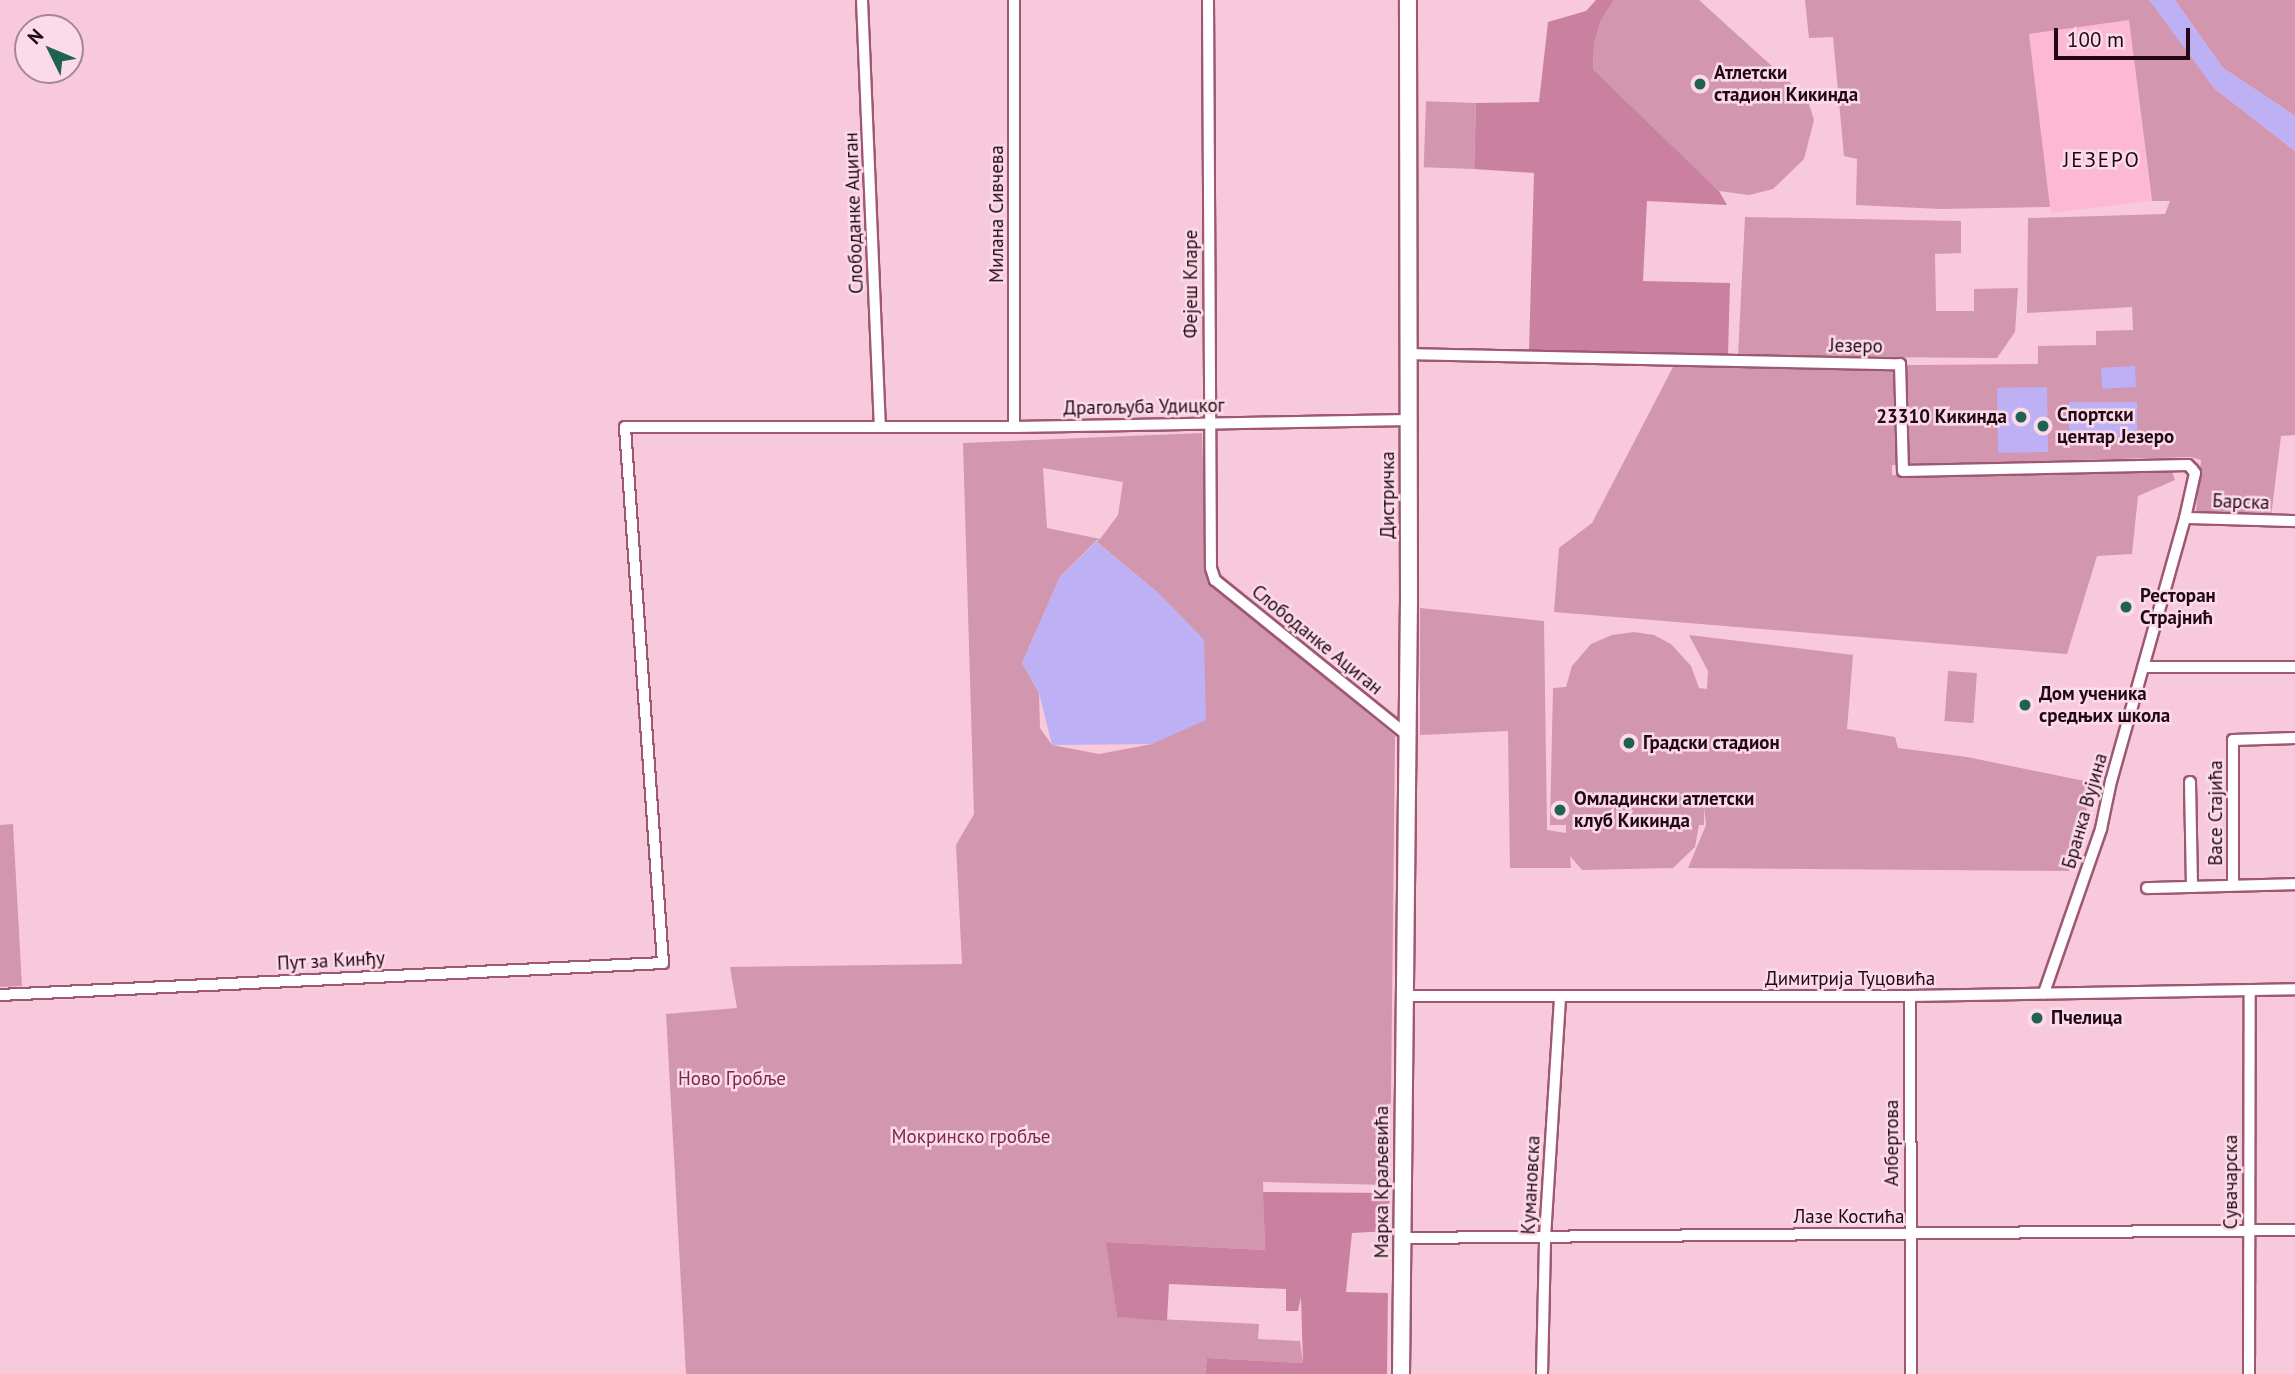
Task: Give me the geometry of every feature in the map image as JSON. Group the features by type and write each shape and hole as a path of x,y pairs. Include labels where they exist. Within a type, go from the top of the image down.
{"main road":[{"name":"Дистричка","path":"1405,993 1409,420 1408,0"},
{"name":"Марка Краљевића","path":"1401,1374 1405,993"}],"street":[{"name":"Слободанке Ациган","path":"862,0 880,425"},
{"name":"Милана Сивчева","path":"1014,0 1014,427"},
{"name":"Фејеш Кларе","path":"1208,0 1211,568"},
{"name":"Језеро","path":"1409,354 1900,365 1903,471 2188,465 2194,473"},
{"name":"Драгољуба Удицког","path":"663,963 625,427 1014,427 1409,420"},
{"name":"Бранка Вујина","path":"2044,993 2101,830 2111,781 2185,518 2194,473"},
{"name":"Барска","path":"2185,518 2295,521"},
{"name":"Слободанке Ациган","path":"1211,568 1215,580 1407,735"},
{"path":"2144,667 2295,667"},
{"name":"Васе Стајића","path":"2233,885 2233,740 2295,738"},
{"path":"2190,782 2192,887"},
{"path":"2147,888 2295,884"},
{"name":"Пут за Кинђу","path":"0,995 663,963"},
{"name":"Димитрија Туцовића","path":"1405,993 1560,998 1910,996 2295,989"},
{"name":"Сувачарска","path":"2249,1374 2250,990"},
{"name":"Албертова","path":"1910,996 1911,1374"},
{"name":"Кумановска","path":"1542,1374 1545,1237 1560,998"},
{"name":"Лазе Костића","path":"1403,1238 2295,1230"}],"shaded area":[{"path":"1596,0 1614,0 1601,20 1594,44 1593,69 1719,191 1727,205 1647,201 1643,281 1730,283 1728,355 1529,351 1534,173 1474,169 1476,103 1539,102 1548,22 1586,11"},
{"path":"2149,0 2175,0 2223,68 2295,116 2295,151 2214,88"},
{"path":"2129,20 2151,201 2051,213 2029,32"},
{"path":"2135,366 2136,387 2102,389 2101,368"},
{"path":"2047,387 2048,452 1998,453 1997,388"},
{"path":"2069,402 2137,402 2137,436 2069,436"},
{"path":"1099,539 1098,543 1158,593 1204,640 1206,720 1152,744 1052,745 1039,693 1022,663 1060,577"},
{"path":"1263,1192 1390,1193 1389,1231 1352,1233 1346,1292 1388,1293 1387,1374 1205,1374 1207,1358 1303,1363 1301,1297 1298,1311 1286,1311 1286,1289 1169,1284 1167,1321 1117,1317 1106,1242 1265,1250"}],"green space":[{"name":"Атлетски стадион Кикинда","path":"1614,0 1699,0 1807,98 1814,120 1804,159 1773,189 1749,195 1719,191 1593,69 1594,44 1601,20"},
{"path":"1805,0 2150,0 2214,88 2295,151 2295,435 2281,436 2271,517 2196,511 2201,460 2191,457 1892,465 1892,475 2172,472 2175,480 2138,496 2132,554 2097,556 2067,654 1554,612 1559,548 1592,523 1673,367 2038,364 2038,346 2096,345 2096,331 2133,330 2132,307 2027,313 2028,218 2165,214 2170,201 2152,201 2129,20 2029,34 2050,207 1941,209 1856,205 1857,159 1844,156 1833,37 1809,38"},
{"path":"2175,0 2295,0 2295,116 2223,68"},
{"path":"1426,101 1476,103 1474,169 1424,167"},
{"path":"1745,217 1961,221 1961,253 1935,254 1936,311 1974,311 1974,289 2018,288 2015,332 1997,358 1738,356"},
{"path":"1202,433 1207,581 1395,736 1390,1185 1263,1182 1265,1250 1107,1242 1117,1317 1259,1324 1258,1339 1300,1341 1303,1363 1207,1358 1205,1374 686,1374 666,1014 737,1008 730,967 962,964 956,845 974,814 963,443","holes":["1043,468 1123,482 1118,515 1100,539 1047,528","1098,539 1097,542 1158,593 1204,640 1152,744 1099,754 1052,745 1040,728 1039,693 1022,663 1060,577"]},
{"path":"1420,608 1544,621 1547,830 1566,833 1566,825 1550,825 1553,688 1566,687 1572,666 1591,644 1612,635 1634,632 1654,635 1671,644 1691,666 1699,688 1707,689 1708,671 1689,635 1853,655 1847,729 1895,737 1898,748 1967,757 2094,783 2069,871 1688,868 1706,825 1704,807 1704,825 1699,825 1695,847 1673,868 1582,870 1570,856 1571,868 1510,868 1508,731 1420,735"},
{"path":"1948,671 1977,673 1973,723 1945,721"},
{"path":"13,824 22,986 0,987 0,825"}],"place":[{"name":"Атлетски стадион Кикинда","path":"1700,84"},
{"name":"23310 Кикинда","path":"2021,417"},
{"name":"Спортски центар Језеро","path":"2043,426"},
{"name":"Ресторан Страјнић","path":"2126,607"},
{"name":"Дом ученика средњих школа","path":"2025,705"},
{"name":"Градски стадион","path":"1629,743"},
{"name":"Омладински атлетски клуб Кикинда","path":"1560,810"},
{"name":"Пчелица","path":"2037,1018"}],"district":[{"name":"ЈЕЗЕРО","path":"2102,160"}],"park label":[{"name":"Ново Гробље","path":"732,1079"},
{"name":"Мокринско гробље","path":"971,1137"}]}
